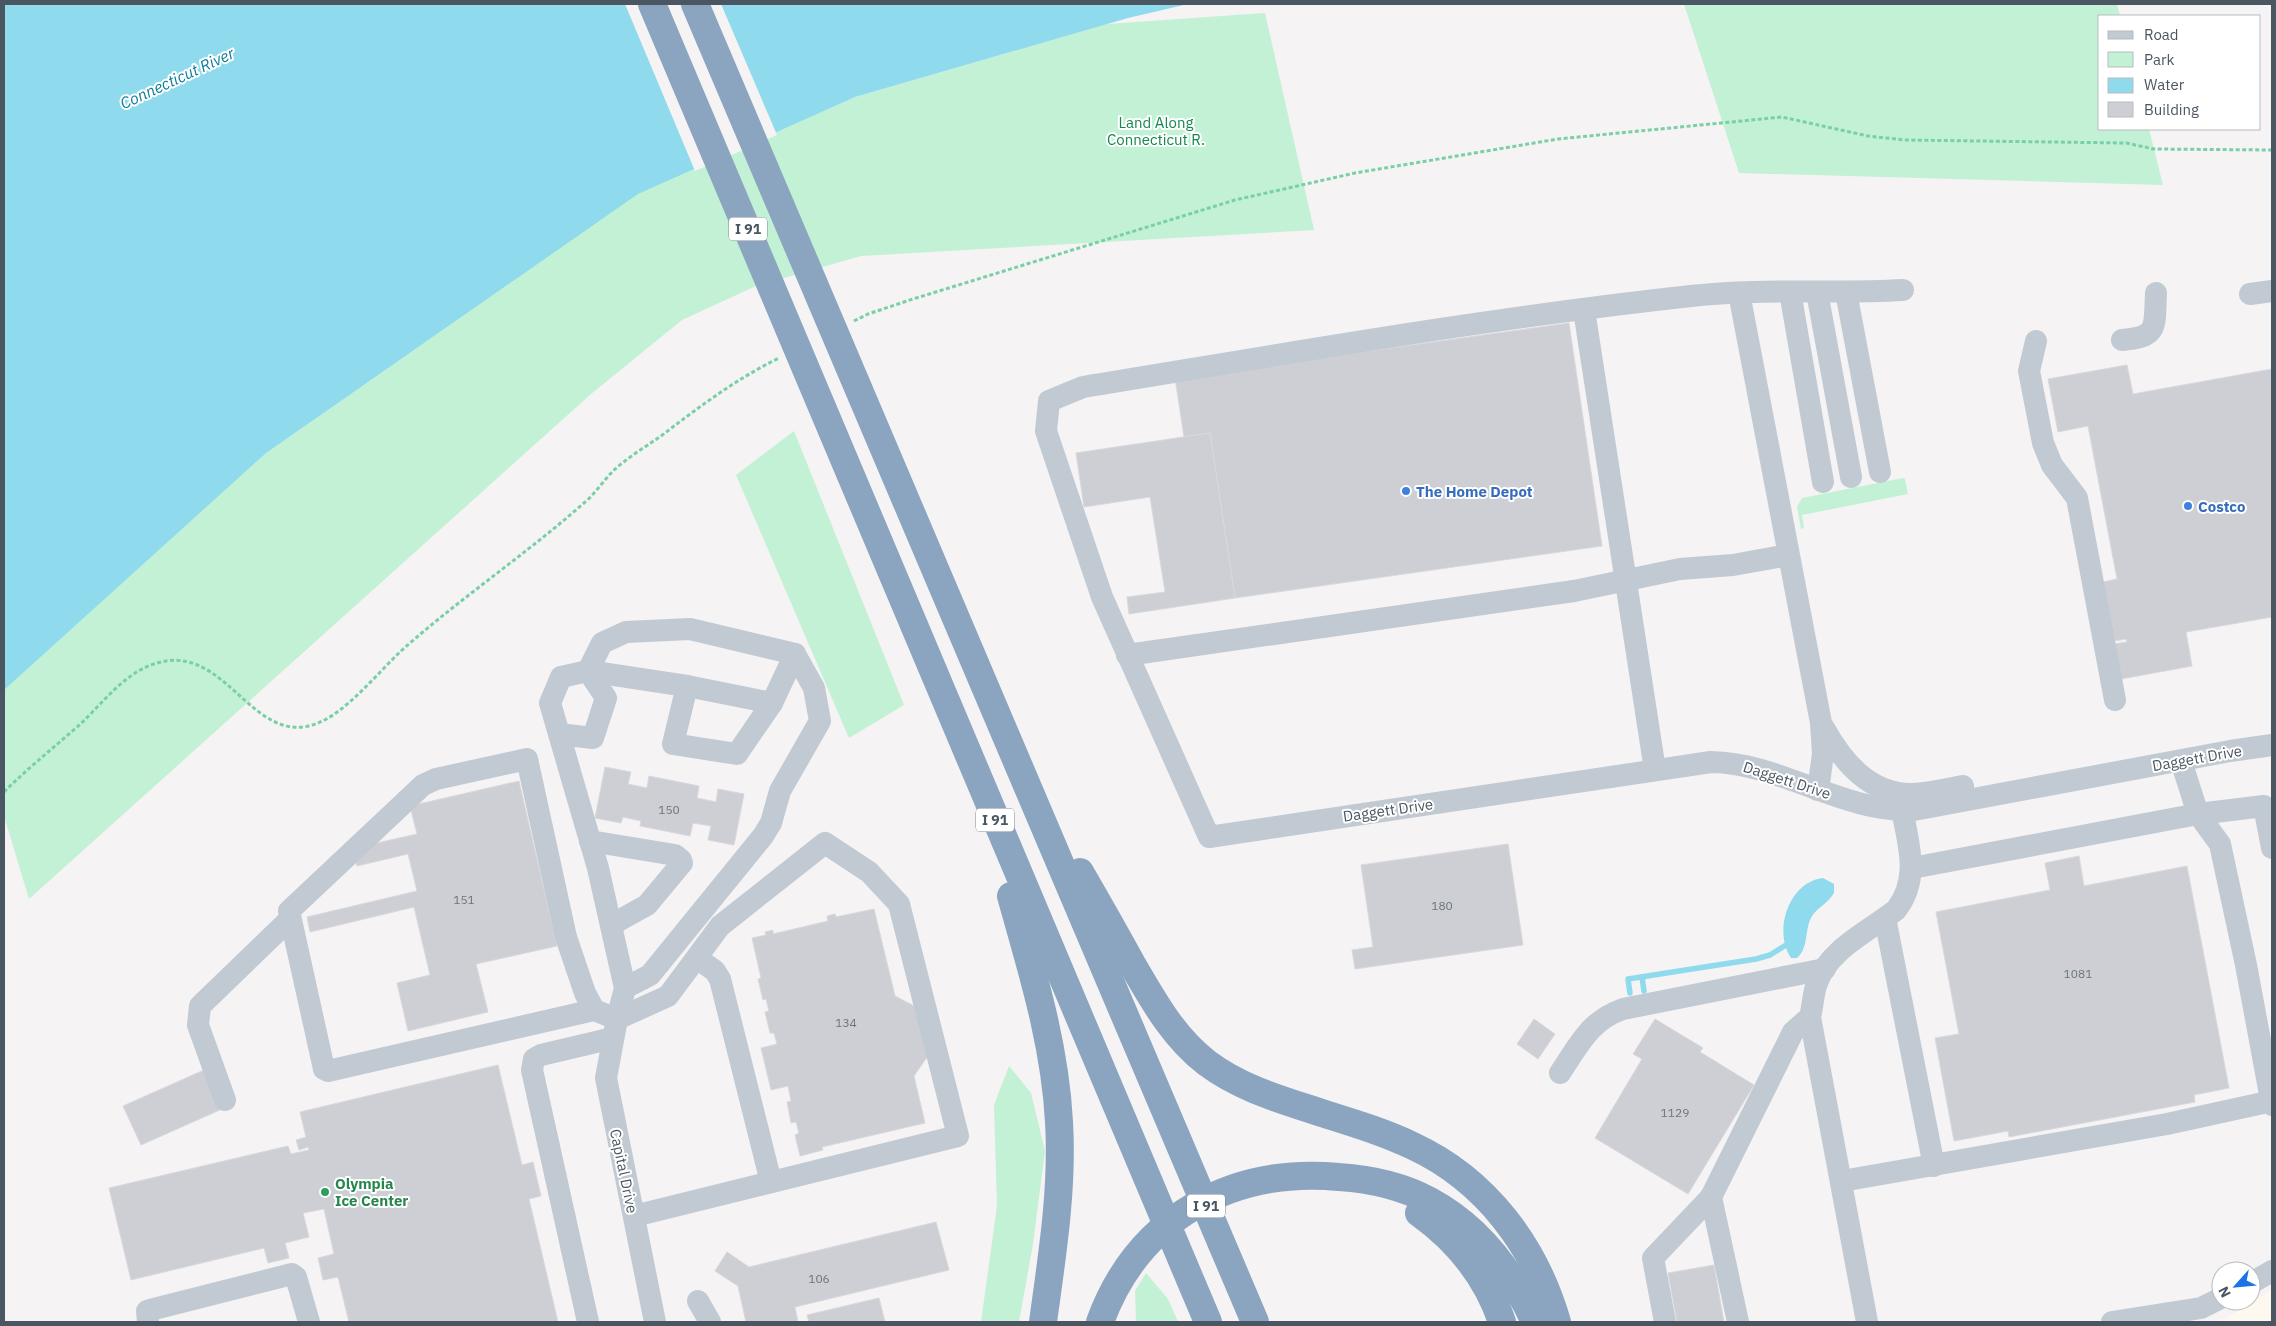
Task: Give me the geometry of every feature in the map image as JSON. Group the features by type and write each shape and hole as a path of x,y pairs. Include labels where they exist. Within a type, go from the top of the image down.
{"highway":[{"name":"I 91","path":"652,4 1208,1322"},
{"name":"I 91","path":"695,4 1255,1322"},
{"path":"1010,746 1141,980 1165,1019 1185,1043 1216,1069 1248,1087 1398,1139 1430,1155 1458,1173 1496,1208 1519,1237 1542,1281 1557,1322"},
{"path":"977,777 1036,986 1050,1041 1057,1089 1060,1132 1059,1190 1043,1322"},
{"path":"1310,1175 1346,1181 1378,1191 1408,1206 1434,1224 1457,1246 1478,1271 1502,1322"},
{"path":"1103,1316 1126,1270 1136,1257 1159,1231 1184,1211 1216,1194 1250,1183 1273,1177 1310,1175 1347,1177 1382,1183 1414,1194 1445,1210 1471,1231 1503,1265 1519,1290 1535,1322"}],"street":[{"path":"1788,555 1733,565 1680,570 1626,579 1574,592 1127,655 1102,597 1046,431 1049,401 1092,386 1427,331 1584,310 1692,296 1739,293 1903,290"},
{"path":"1823,292 1857,476 1823,292"},
{"path":"2250,294 2272,292"},
{"path":"1739,293 1821,723 1823,754 1818,790"},
{"path":"2122,340 2148,335 2153,327 2156,293"},
{"path":"1584,310 1655,770"},
{"path":"2036,341 2029,371 2043,442 2052,465 2077,498 2115,700"},
{"path":"588,671 602,643 626,632 690,629 795,654 814,688 820,721 780,791 771,823 763,836 650,975 625,988 590,841 550,703 561,677 588,671 687,686 772,703"},
{"path":"687,686 674,744 736,754 772,703 795,654"},
{"name":"Daggett Drive","path":"1127,655 1209,837 1711,762 1734,762 1763,770 1876,808 1902,810 1926,808 2272,745"},
{"path":"559,734 593,738 606,698 588,671"},
{"path":"1821,723 1834,746 1857,773 1878,787 1900,793 1913,794 1988,783 2032,783 2086,778"},
{"path":"594,1010 328,1071 324,1069 289,911 423,785 436,779 527,759 566,936 585,993 594,1010 615,1028"},
{"path":"1842,1181 2167,1124 2272,1102 2246,965 2220,844 2198,814 2182,761"},
{"path":"1912,868 2198,814 2268,806 2272,848"},
{"path":"1867,1322 1810,1017 1817,983 1825,969 1837,954 1885,918 1903,900 1912,868 1902,810"},
{"path":"590,841 675,855 682,860 682,864 647,905 610,925"},
{"path":"588,1322 532,1070 534,1059 541,1054 615,1028 668,996 720,926 826,843 869,872 899,904 958,1136 634,1216"},
{"path":"1885,918 1934,1166"},
{"path":"225,1100 198,1026 200,1006 290,919"},
{"path":"697,958 715,971 720,980 771,1182"},
{"path":"1560,1073 1586,1033 1601,1019 1611,1014 1825,969"},
{"name":"Capital Drive","path":"625,988 615,1028 606,1078 655,1322"},
{"path":"1665,1322 1653,1258 1711,1197 1793,1032 1810,1017"},
{"path":"1711,1197 1738,1322"},
{"path":"2261,1278 2272,1271"},
{"path":"148,1322 148,1312 150,1310 292,1274 296,1277 307,1322"},
{"path":"698,1300 710,1322"},
{"path":"2112,1322 2202,1315"}],"path":[{"path":"851,323 868,314 913,299 1236,200 1355,173 1558,139 1782,117 1868,136 1905,140 2126,143 2154,149 2272,150"},
{"path":"4,792 25,770 79,725 116,688 141,669 162,662 178,661 202,666 225,681 257,712 276,724 293,728 312,725 333,714 401,652 586,502 614,470 715,395 756,369 782,356"}],"shaded area":[{"path":"2272,1290 2272,1322 2215,1322 2221,1321 2237,1311 2261,1311 2261,1297"}],"green space":[{"path":"1684,4 2117,4 2120,15 2098,15 2098,130 2149,130 2163,185 1739,173"},
{"name":"Land Along Connecticut R.","path":"1265,13 1314,230 861,256 756,286 682,320 591,394 29,899 4,816 4,685 447,264 855,97 1107,24"},
{"path":"794,431 904,705 849,738 736,475"},
{"path":"1905,479 1908,494 1802,515 1804,528 1801,529 1797,507 1802,498"},
{"path":"1009,1066 1031,1093 1045,1151 1033,1244 1019,1322 981,1322 997,1206 994,1105"},
{"path":"1146,1273 1168,1299 1178,1322 1136,1322 1135,1291"}],"water":[{"name":"Connecticut River","path":"4,4 1188,4 1128,18 855,97 638,194 266,453 4,690"},
{"path":"1823,878 1834,884 1834,893 1812,916 1801,954 1797,958 1791,958 1783,935 1787,910 1793,898 1801,889 1811,882"}],"pier":[{"path":"625,4 721,4 777,135 695,171"}],"building":[{"name":"The Home Depot","path":"1569,323 1602,546 1235,598 1210,433 1184,437 1175,378"},
{"name":"Costco","path":"2127,365 2133,394 2272,369 2272,617 2186,632 2192,666 2121,679 2114,644 2127,642 2126,639 2114,641 2103,582 2117,579 2088,426 2058,432 2048,379"},
{"path":"1210,433 1235,598 1129,614 1127,597 1165,592 1150,497 1084,507 1076,453"},
{"path":"605,767 631,772 628,784 647,788 649,776 699,786 697,798 716,802 718,789 744,794 734,845 708,840 711,826 693,823 690,836 640,826 641,821 623,817 621,823 595,818"},
{"path":"519,781 557,946 476,964 488,1012 408,1031 397,983 430,975 414,907 310,932 307,917 417,891 408,854 357,866 355,859 368,845 417,834 410,806"},
{"path":"1508,844 1523,945 1355,969 1352,950 1373,947 1361,865"},
{"path":"2079,856 2084,886 2187,866 2229,1088 2194,1095 2195,1102 2009,1137 2008,1131 1954,1141 1935,1038 1959,1034 1936,912 2050,890 2045,863"},
{"path":"874,909 895,996 920,1009 932,1050 914,1076 925,1123 822,1147 823,1150 800,1156 795,1135 799,1133 796,1122 791,1123 787,1102 791,1101 788,1086 771,1090 761,1048 777,1044 774,1033 770,1033 765,1012 769,1011 766,999 763,1000 758,979 761,978 752,938 766,935 765,932 773,930 773,934 828,921 827,916 835,914 836,917"},
{"path":"1534,1019 1555,1034 1538,1059 1517,1044"},
{"path":"1655,1019 1703,1048 1700,1052 1754,1085 1688,1194 1595,1138 1642,1059 1633,1054"},
{"name":"Olympia Ice Center","path":"498,1065 522,1165 533,1162 541,1196 529,1199 558,1322 349,1322 338,1277 323,1280 318,1258 334,1254 324,1209 303,1213 309,1237 285,1243 289,1258 268,1263 264,1248 131,1280 109,1188 288,1146 291,1154 309,1150 308,1147 299,1150 296,1140 306,1137 300,1112"},
{"path":"204,1070 222,1109 141,1145 123,1106"},
{"path":"936,1222 949,1270 795,1307 798,1322 746,1322 738,1286 715,1271 727,1252 749,1267"},
{"path":"1714,1265 1724,1322 1677,1322 1668,1273"},
{"path":"879,1298 885,1322 809,1322 807,1315"}],"waterway":[{"path":"1630,993 1628,979 1756,959 1770,955 1786,945"},
{"path":"1642,977 1644,991"}],"place":[{"name":"The Home Depot","path":"1406,491"},
{"name":"Costco","path":"2188,506"},
{"name":"Olympia Ice Center","path":"325,1192"}]}
